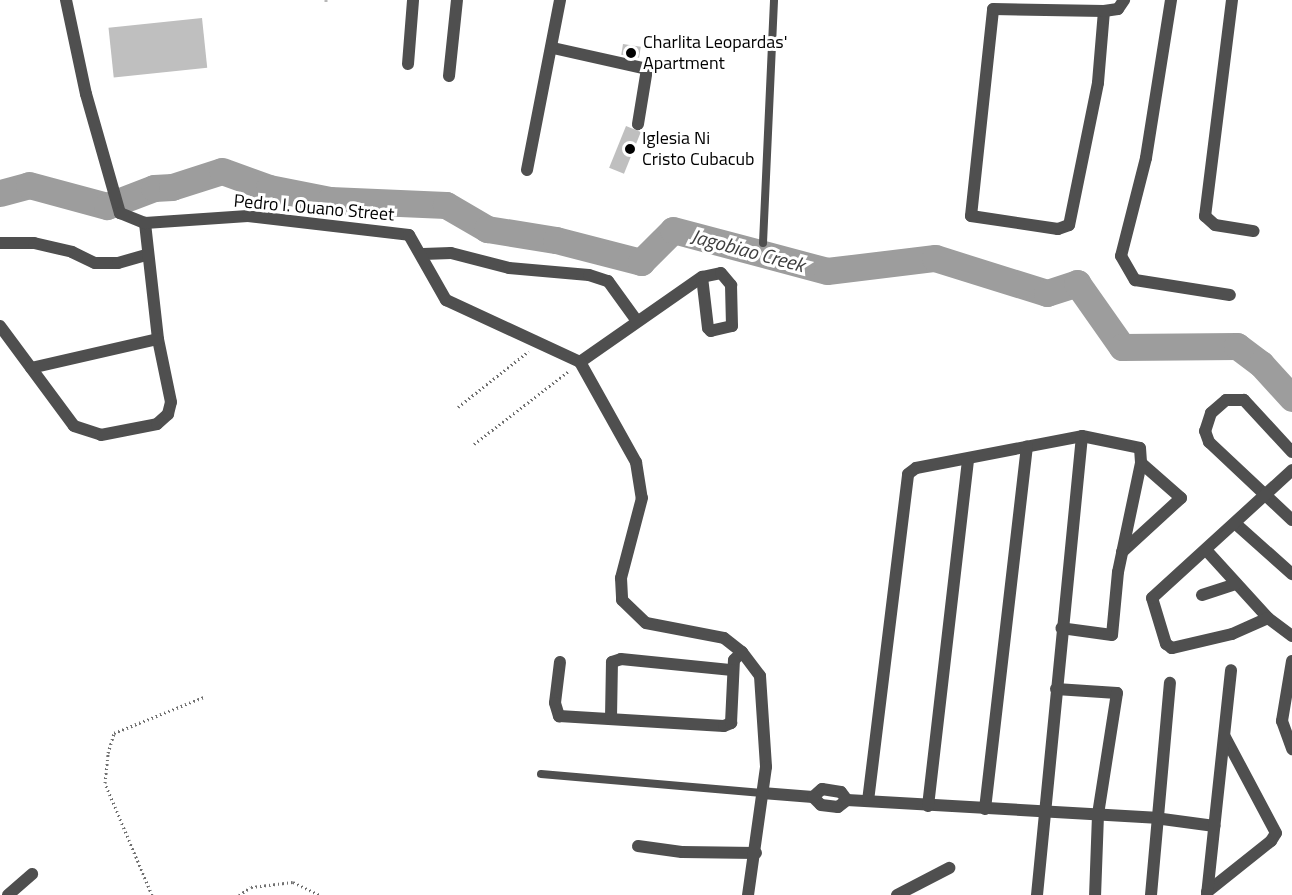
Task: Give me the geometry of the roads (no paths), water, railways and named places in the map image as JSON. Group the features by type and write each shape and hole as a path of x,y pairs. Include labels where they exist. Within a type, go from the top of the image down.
{"street":[{"name":"Pedro I. Ouano Street","path":"66,0 120,213 145,223 248,216 409,235 423,254 439,292 446,300 542,341 580,362"},
{"path":"408,64 413,0"},
{"path":"449,76 457,0"},
{"path":"526,170 553,48 560,0"},
{"path":"1104,11 1098,83 1069,225 1058,229 971,216 993,9 1104,11 1118,9 1124,0"},
{"path":"1170,0 1146,158 1121,256 1124,268 1135,280 1230,295"},
{"path":"1232,0 1205,216 1215,225 1254,231"},
{"path":"553,48 647,69 649,77 638,124"},
{"path":"0,326 74,426 89,434 157,424 168,414 171,402 158,339 146,255 145,223"},
{"path":"0,243 34,243 72,252 95,263 118,263 146,255"},
{"path":"423,254 451,253 509,268 589,275 608,281 637,321"},
{"path":"702,277 708,328 711,331 732,326 731,285 721,273 702,277 580,362 636,462 642,498 621,578 622,600 646,623 724,638 742,652 760,676 766,767 756,853 748,895"},
{"path":"31,368 158,339"},
{"path":"1292,452 1244,400 1226,400 1211,413 1205,431 1209,442 1292,520"},
{"path":"1037,895 1061,628 1082,436"},
{"path":"868,801 908,474 916,468 968,460 1082,436 1140,448 1141,463 1122,552 1112,635 1061,628"},
{"path":"985,809 1027,446"},
{"path":"928,806 968,460"},
{"path":"1122,552 1181,498 1141,463"},
{"path":"1268,618 1232,634 1176,649 1166,644 1152,598 1237,525 1292,470"},
{"path":"1237,525 1292,574"},
{"path":"1207,551 1268,618 1292,636"},
{"path":"1202,595 1236,584"},
{"path":"560,662 555,703 559,716 724,726 731,723 732,670 734,660 742,652"},
{"path":"611,718 612,662 621,659 732,670"},
{"path":"1292,661 1282,721 1292,749"},
{"path":"1207,893 1232,670"},
{"path":"1151,895 1155,818 1170,683"},
{"path":"1056,689 1117,693 1098,815 1095,895"},
{"path":"1207,893 1276,834 1225,736"},
{"path":"762,793 813,797 821,805 838,807 847,800 868,801 1155,818 1214,826"},
{"path":"638,846 682,852 756,853"},
{"path":"897,895 949,868"},
{"path":"8,895 32,874"}],"lane":[{"path":"763,243 774,0"},
{"path":"541,774 762,793"}],"waterway":[{"name":"Jagobiao Creek","path":"0,193 29,185 107,206 154,188 172,187 222,171 269,188 330,200 446,205 487,229 556,240 641,262 673,230 827,271 935,258 1047,293 1077,283 1122,347 1237,346 1261,364 1292,398"}],"place":[{"name":"Charlita Leopardas' Apartment","path":"631,53"},
{"name":"Iglesia Ni Cristo Cubacub","path":"630,149"}]}
